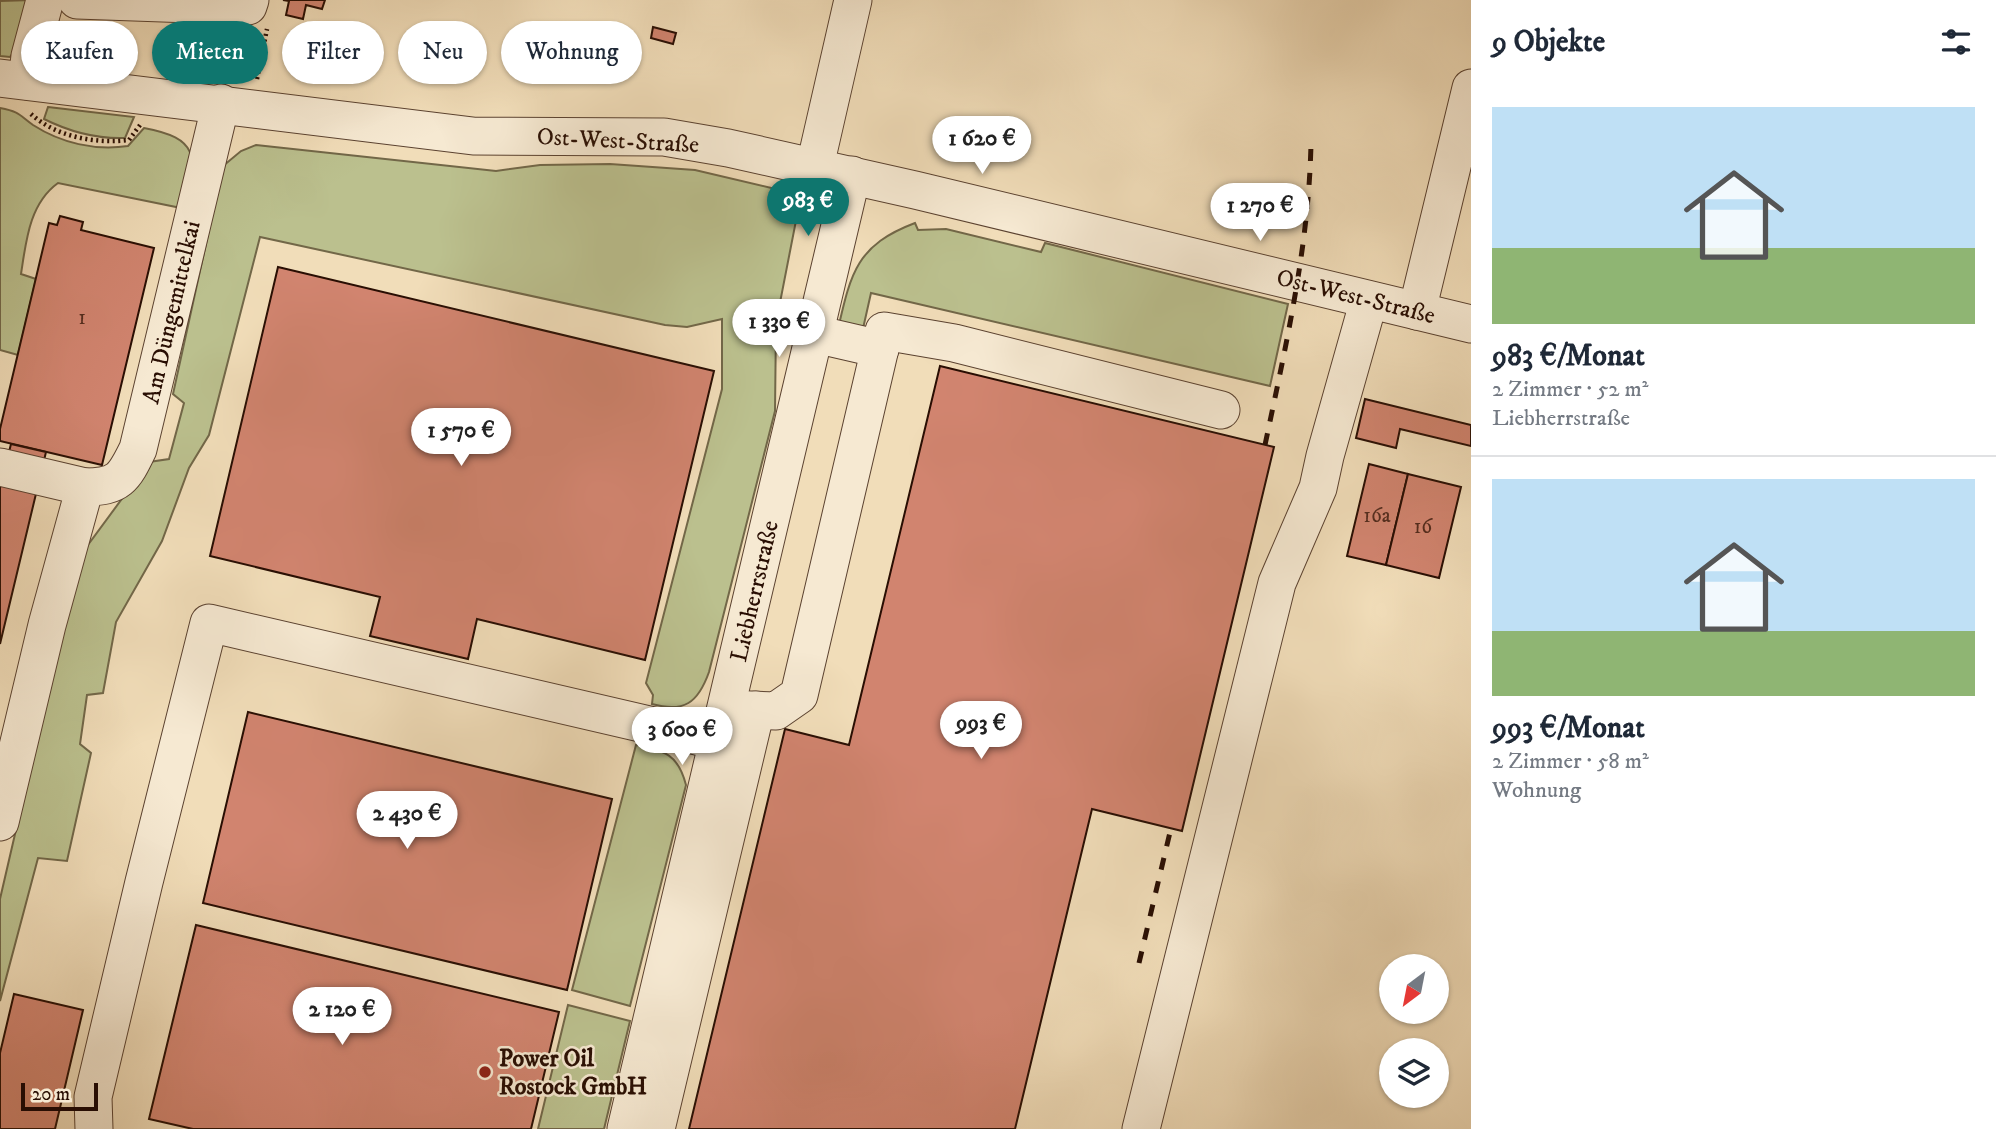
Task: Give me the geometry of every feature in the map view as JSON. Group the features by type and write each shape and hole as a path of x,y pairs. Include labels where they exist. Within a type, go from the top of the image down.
{"street":[{"path":"13,80 30,56 45,0"},
{"path":"77,0 249,3"},
{"path":"815,166 853,0"},
{"name":"Ost-West-Straße","path":"13,80 236,105 473,136 664,137 815,166 1471,324"},
{"path":"1417,311 1471,89"},
{"name":"Am Düngemittelkai","path":"0,467 85,488 107,487 125,476 138,449 236,105"},
{"name":"Liebherrstraße","path":"626,1129 666,1023 852,175"},
{"path":"1141,1129 1277,583 1318,488 1369,300"},
{"path":"94,1129 93,1097 209,623 733,720 776,711 799,695 884,331 942,341 1221,410"},
{"path":"815,334 880,349"},
{"path":"0,822 47,625 85,488"},
{"path":"656,1129 666,1023 733,720"}],"path":[{"path":"236,105 271,11 249,3"},
{"path":"13,80 24,107 40,121 67,135 107,143 129,140 142,122 145,95"}],"green space":[{"path":"32,0 26,21 21,21 19,44 10,57 0,56 0,1"},
{"path":"48,107 134,117 125,138 93,136 44,119"},
{"path":"0,108 15,112 55,137 91,146 128,146 144,128 163,133 186,145 192,164 186,209 58,183 48,192 35,213 25,249 21,274 36,279 18,355 0,350"},
{"path":"256,145 496,171 540,165 610,164 695,170 801,195 776,323 775,411 709,672 700,691 688,703 673,707 652,704 653,695 646,683 722,389 722,319 687,327 665,325 260,237 209,435 189,468 162,541 116,622 103,693 87,695 80,744 91,753 67,861 38,858 0,1001 0,899 74,579 85,549 149,462 169,459 184,403 173,394 223,166 241,151"},
{"path":"915,223 918,230 946,229 1041,252 1045,243 1288,304 1270,386 871,293 862,333 838,329 847,291 860,263 880,241"},
{"path":"636,745 655,749 674,760 686,785 630,1006 572,990"},
{"path":"568,1005 630,1021 604,1129 538,1129"}],"building":[{"path":"283,0 325,0 322,9 306,5 303,19 286,15 289,1"},
{"path":"653,27 676,33 673,44 651,38"},
{"path":"60,216 83,222 81,230 154,248 102,465 0,441 0,429 49,223 57,225"},
{"path":"278,267 714,371 645,660 477,619 468,659 370,636 380,597 210,556"},
{"path":"940,366 1274,447 1182,831 1092,809 1015,1129 689,1129 785,729 849,745"},
{"path":"1365,399 1471,425 1471,446 1400,429 1396,448 1356,438"},
{"path":"11,444 46,452 0,644 0,488"},
{"path":"1369,464 1408,474 1386,565 1347,556"},
{"path":"1408,474 1461,487 1439,578 1386,565"},
{"path":"248,712 612,799 567,990 203,903"},
{"path":"196,925 559,1012 531,1129 193,1129 149,1119"},
{"path":"14,994 83,1010 55,1129 0,1129 0,1053"}],"railway":[{"path":"1265,445 1301,257 1311,143"},
{"path":"1139,963 1171,828"}],"place":[{"name":"Power Oil Rostock GmbH","path":"485,1072"}]}
